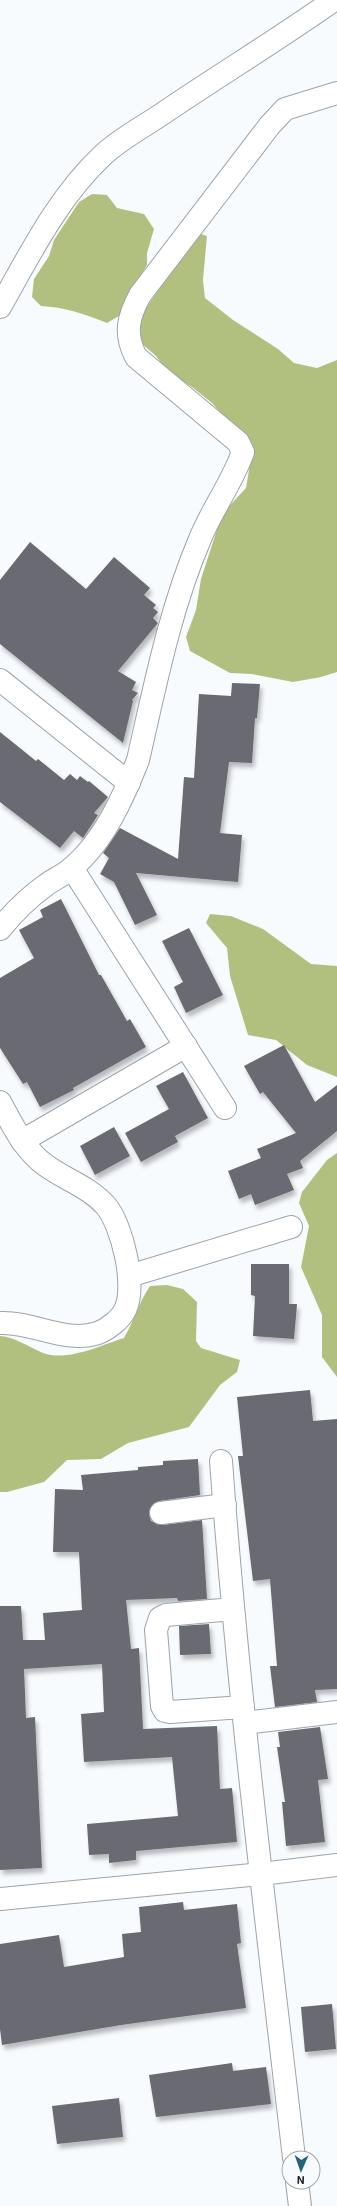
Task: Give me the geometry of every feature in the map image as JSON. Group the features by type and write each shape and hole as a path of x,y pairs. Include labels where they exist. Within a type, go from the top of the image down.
{"street":[{"path":"0,307 47,225 73,186 104,154 210,82 285,35 334,0"},
{"path":"0,929 25,903 45,886 72,868 94,844 110,820 129,783 138,760 177,603 200,539 238,466 243,452 238,442 136,357 129,343 129,325 132,309 140,295 270,125 286,109 337,93"},
{"path":"0,680 129,783"},
{"path":"72,868 225,1108"},
{"path":"22,1141 186,1046"},
{"path":"0,1102 22,1141 39,1160 98,1197 107,1208 123,1242 130,1286 125,1310 112,1325 98,1333 79,1336 46,1331 8,1322 0,1323"},
{"path":"129,1276 291,1227"},
{"path":"221,1461 233,1609 244,1715 293,2150"},
{"path":"161,1513 225,1505"},
{"path":"233,1609 166,1615 160,1618 156,1630 162,1706 165,1711 244,1715 337,1712"},
{"path":"0,1899 261,1874 337,1865"},
{"path":"298,2190 300,2206"}],"green space":[{"path":"92,194 107,195 117,208 144,214 154,229 147,253 147,265 123,304 119,316 107,323 74,312 41,306 32,297 34,279 49,256 54,240 79,202"},
{"path":"201,234 207,236 203,280 205,298 233,320 278,349 294,363 317,368 337,360 337,672 321,677 293,682 252,674 230,673 190,651 186,637 196,610 201,579 222,514 246,488 251,458 249,438 229,422 212,403 192,387 167,371 156,356 141,343 140,317 182,255"},
{"path":"210,914 231,916 263,929 311,964 337,966 337,1077 307,1065 276,1040 248,1035 230,976 227,948 206,923"},
{"path":"337,1153 337,1377 322,1357 322,1315 301,1267 309,1226 299,1203 302,1192 327,1160"},
{"path":"167,1285 183,1289 197,1302 196,1341 201,1348 240,1360 237,1372 220,1385 189,1427 128,1443 101,1459 67,1460 44,1482 7,1492 0,1492 0,1336 11,1338 43,1353 53,1355 84,1352 124,1338 150,1286"}],"building":[{"path":"30,542 86,589 114,557 150,588 144,595 156,605 153,608 158,612 153,618 158,623 118,671 136,682 132,690 138,693 132,700 123,743 0,644 0,580"},
{"path":"232,683 260,684 257,718 255,718 252,763 229,762 220,833 242,835 238,882 136,873 157,915 135,925 114,882 100,874 109,858 103,853 120,828 178,859 184,777 194,778 199,694 231,696"},
{"path":"0,732 36,761 38,759 64,780 70,774 77,780 80,776 88,782 89,781 108,797 94,813 98,815 83,838 74,831 60,848 0,802"},
{"path":"61,899 99,975 101,975 127,1021 130,1019 146,1047 73,1088 74,1090 40,1107 27,1082 23,1084 0,1048 0,978 34,958 19,930 43,917 40,910"},
{"path":"189,928 223,995 186,1013 174,987 183,982 162,941"},
{"path":"284,1045 315,1102 337,1085 337,1131 300,1161 303,1168 287,1174 294,1190 255,1205 251,1194 239,1199 228,1171 261,1158 257,1149 296,1133 263,1092 260,1094 244,1066"},
{"path":"183,1072 208,1118 175,1136 178,1142 141,1162 125,1133 169,1109 156,1086"},
{"path":"114,1127 130,1156 95,1175 80,1146"},
{"path":"251,1264 289,1264 289,1304 297,1304 294,1339 253,1336 255,1296 251,1295"},
{"path":"310,1390 313,1421 337,1419 337,1689 315,1690 317,1702 275,1707 270,1666 277,1666 270,1579 253,1581 238,1456 243,1456 237,1397"},
{"path":"198,1459 200,1495 159,1501 150,1508 149,1514 151,1521 162,1525 202,1520 207,1599 178,1601 177,1598 126,1600 131,1649 139,1648 143,1729 217,1726 220,1789 232,1788 237,1842 136,1851 136,1860 109,1863 109,1854 89,1855 87,1824 178,1816 172,1757 84,1762 81,1714 104,1712 102,1664 24,1669 26,1718 35,1717 42,1868 0,1870 0,1606 21,1606 23,1640 45,1640 43,1613 82,1610 79,1552 53,1552 55,1489 83,1490 81,1475 138,1470 138,1467 163,1465 163,1461"},
{"path":"209,1624 211,1654 180,1655 179,1626"},
{"path":"320,1727 328,1779 318,1780 325,1842 286,1846 282,1802 285,1802 277,1747 280,1747 278,1732"},
{"path":"183,1902 184,1910 237,1904 241,1943 237,1944 246,2008 121,2025 2,2045 0,2029 0,1944 59,1935 64,1967 124,1957 122,1934 141,1932 139,1907"},
{"path":"332,2004 336,2049 305,2052 301,2007"},
{"path":"232,2063 233,2071 266,2067 271,2104 156,2117 149,2075"},
{"path":"119,2098 123,2137 57,2144 52,2106"}]}
